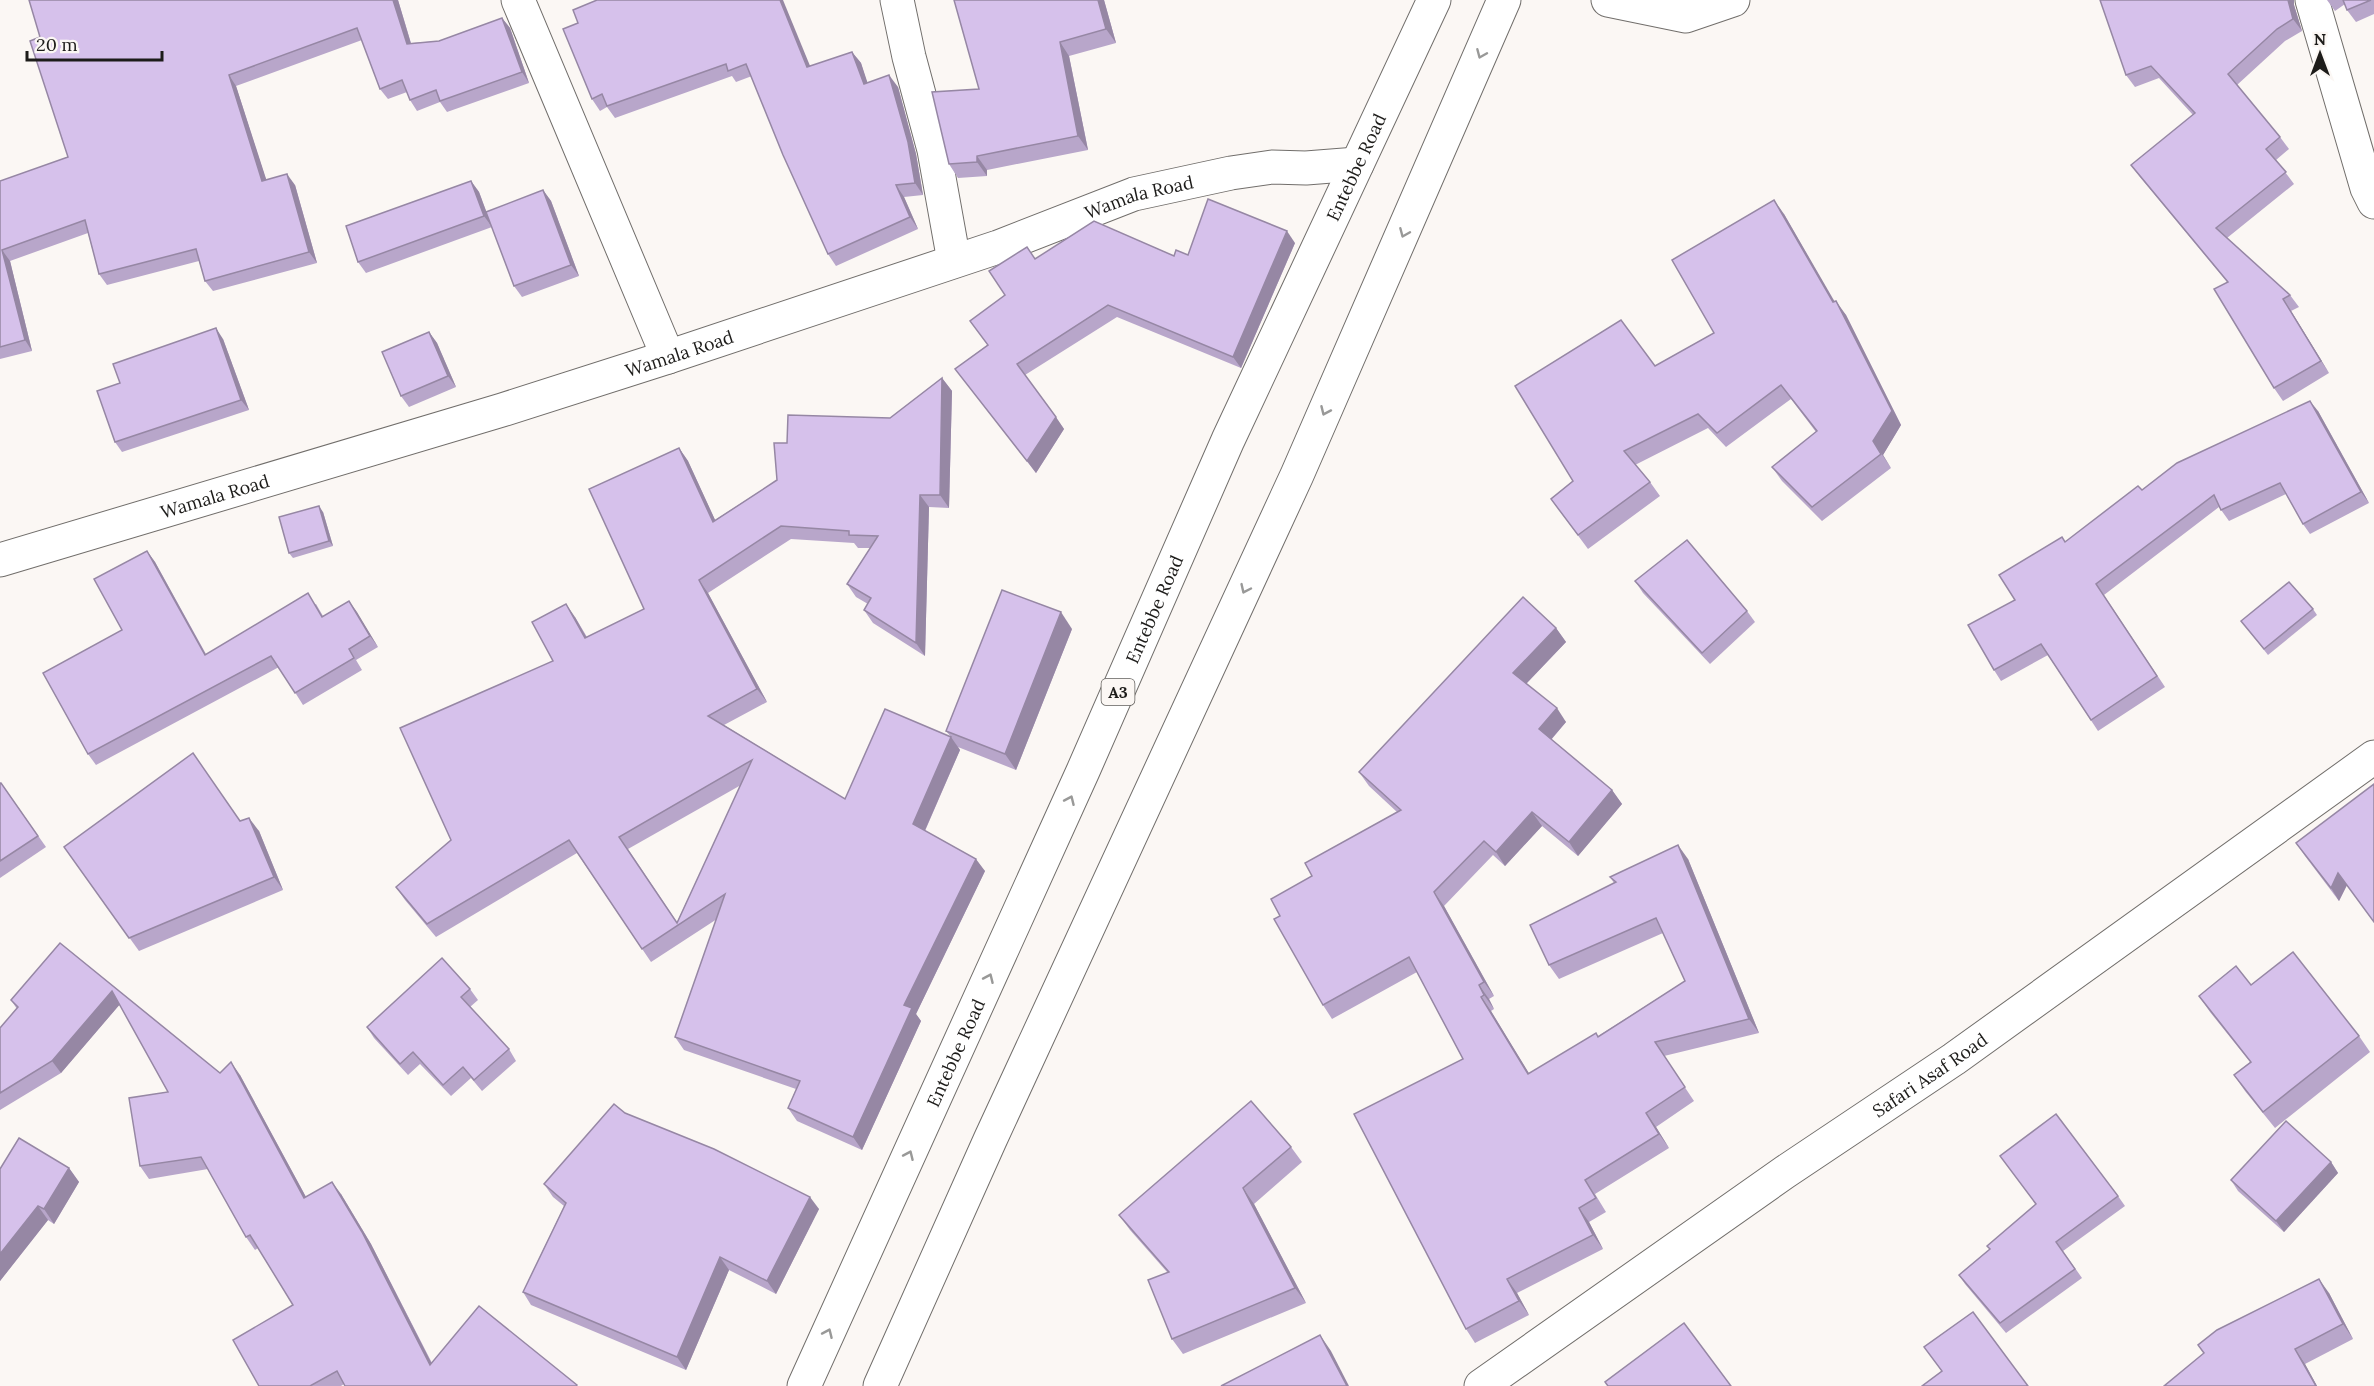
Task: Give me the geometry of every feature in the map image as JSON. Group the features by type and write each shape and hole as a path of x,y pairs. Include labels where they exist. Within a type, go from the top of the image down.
{"street":[{"path":"518,0 668,357"},
{"path":"897,0 909,57 934,150 954,261"},
{"name":"Entebbe Road","path":"804,1386 1083,771 1228,440 1434,0"},
{"path":"880,1386 990,1140 1297,475 1504,0"},
{"path":"1608,0 1686,16 1733,0"},
{"path":"2312,0 2367,188 2374,202"},
{"name":"Wamala Road","path":"0,560 502,410 668,357 998,247 1134,194 1231,172 1272,167 1306,168 1357,164"},
{"name":"Safari Asaf Road","path":"1492,1383 1785,1172 1954,1059 2374,757"}],"building":[{"path":"29,0 393,0 407,44 439,41 502,18 522,72 440,101 436,90 410,100 402,80 380,89 357,28 229,75 262,181 287,174 309,252 205,281 196,249 99,274 85,220 2,250 25,340 0,347 0,181 68,157 30,41 40,37"},
{"path":"597,0 780,0 807,67 852,52 864,84 889,75 908,142 915,183 896,185 910,217 828,254 783,155 746,64 728,71 726,64 607,106 602,94 592,99 563,29 578,23 573,10"},
{"path":"954,0 1098,0 1106,29 1060,42 1078,136 977,156 977,162 949,164 932,92 979,89"},
{"path":"2100,0 2288,0 2293,19 2277,29 2228,74 2280,137 2266,149 2286,172 2216,228 2290,295 2283,299 2321,361 2274,388 2214,289 2228,282 2131,165 2195,113 2151,66 2126,75"},
{"path":"2343,0 2371,0 2347,10"},
{"path":"471,181 484,216 358,262 346,226"},
{"path":"543,190 571,265 514,286 486,212"},
{"path":"1208,199 1287,231 1233,357 1108,305 1017,364 1056,417 1027,461 955,369 988,345 970,321 1005,295 989,271 1027,247 1035,259 1094,221 1174,256 1176,250 1188,255"},
{"path":"1774,200 1833,302 1836,301 1892,411 1873,441 1881,454 1812,507 1772,467 1817,431 1781,385 1717,433 1698,414 1624,451 1650,482 1578,535 1551,499 1573,481 1515,386 1621,320 1655,366 1714,333 1672,260"},
{"path":"216,328 241,400 115,442 97,391 120,383 113,364"},
{"path":"429,332 448,376 401,396 382,352"},
{"path":"942,378 940,495 920,495 916,643 864,610 871,598 847,584 878,536 849,535 849,531 781,526 699,580 757,689 708,716 845,799 885,709 951,737 913,824 976,859 904,1005 912,1008 853,1137 788,1108 800,1081 675,1037 725,894 642,949 569,840 427,924 396,887 451,840 400,728 553,661 532,622 566,604 585,638 644,609 589,489 679,448 713,522 777,480 774,443 787,443 788,415 890,418","holes":["752,760 677,923 619,837"]},
{"path":"2310,401 2361,492 2303,524 2280,483 2221,510 2214,495 2096,584 2157,676 2091,720 2041,644 1994,670 1968,625 2015,600 1999,575 2062,537 2065,542 2138,486 2142,490 2177,463"},
{"path":"319,506 329,541 289,553 279,517"},
{"path":"1687,540 1747,611 1702,653 1635,581"},
{"path":"147,551 205,655 308,593 322,617 349,601 370,636 349,649 354,658 295,693 271,656 88,754 43,673 122,630 94,579"},
{"path":"2289,582 2313,609 2264,649 2241,621"},
{"path":"1002,590 1061,612 1005,754 946,731"},
{"path":"1523,597 1556,628 1513,673 1557,708 1539,729 1612,790 1569,842 1532,812 1496,852 1484,841 1434,892 1484,982 1479,985 1484,995 1481,997 1528,1074 1596,1033 1598,1037 1685,981 1656,918 1549,965 1530,925 1616,882 1610,877 1678,845 1749,1019 1655,1042 1685,1087 1646,1113 1659,1134 1585,1180 1596,1198 1579,1208 1593,1235 1507,1279 1519,1301 1466,1329 1354,1114 1463,1059 1409,957 1323,1005 1274,919 1280,916 1271,899 1312,876 1305,863 1401,810 1359,772"},
{"path":"193,753 240,821 249,818 274,877 129,938 64,847"},
{"path":"0,783 38,836 0,861"},
{"path":"2374,784 2374,922 2338,873 2331,888 2296,843"},
{"path":"60,943 220,1073 231,1062 304,1198 332,1182 362,1232 430,1365 479,1306 577,1385 345,1386 337,1371 310,1386 259,1386 233,1340 293,1305 250,1235 246,1237 201,1157 140,1166 129,1098 168,1092 112,991 52,1061 0,1093 0,1028 18,1007 11,1000"},
{"path":"2293,952 2359,1036 2263,1112 2234,1075 2251,1062 2199,996 2236,966 2251,985"},
{"path":"442,958 470,989 461,997 509,1049 474,1080 463,1067 443,1085 413,1052 400,1064 367,1027"},
{"path":"1251,1101 1291,1147 1243,1188 1295,1288 1172,1339 1148,1280 1169,1272 1119,1215"},
{"path":"614,1104 625,1113 714,1149 810,1197 767,1281 720,1257 677,1357 523,1292 566,1203 544,1184"},
{"path":"2056,1114 2118,1196 2056,1242 2075,1269 2000,1323 1959,1275 1990,1249 1987,1246 2036,1204 2000,1156"},
{"path":"2286,1121 2331,1162 2276,1221 2231,1180"},
{"path":"19,1138 69,1168 44,1209 38,1206 0,1254 0,1169"},
{"path":"2319,1279 2343,1324 2295,1349 2316,1386 2164,1386 2204,1353 2198,1345 2217,1330"},
{"path":"1973,1312 2028,1386 1922,1386 1942,1371 1924,1347"},
{"path":"1684,1323 1731,1386 1608,1386 1605,1382"},
{"path":"1320,1335 1347,1386 1221,1386"}]}
